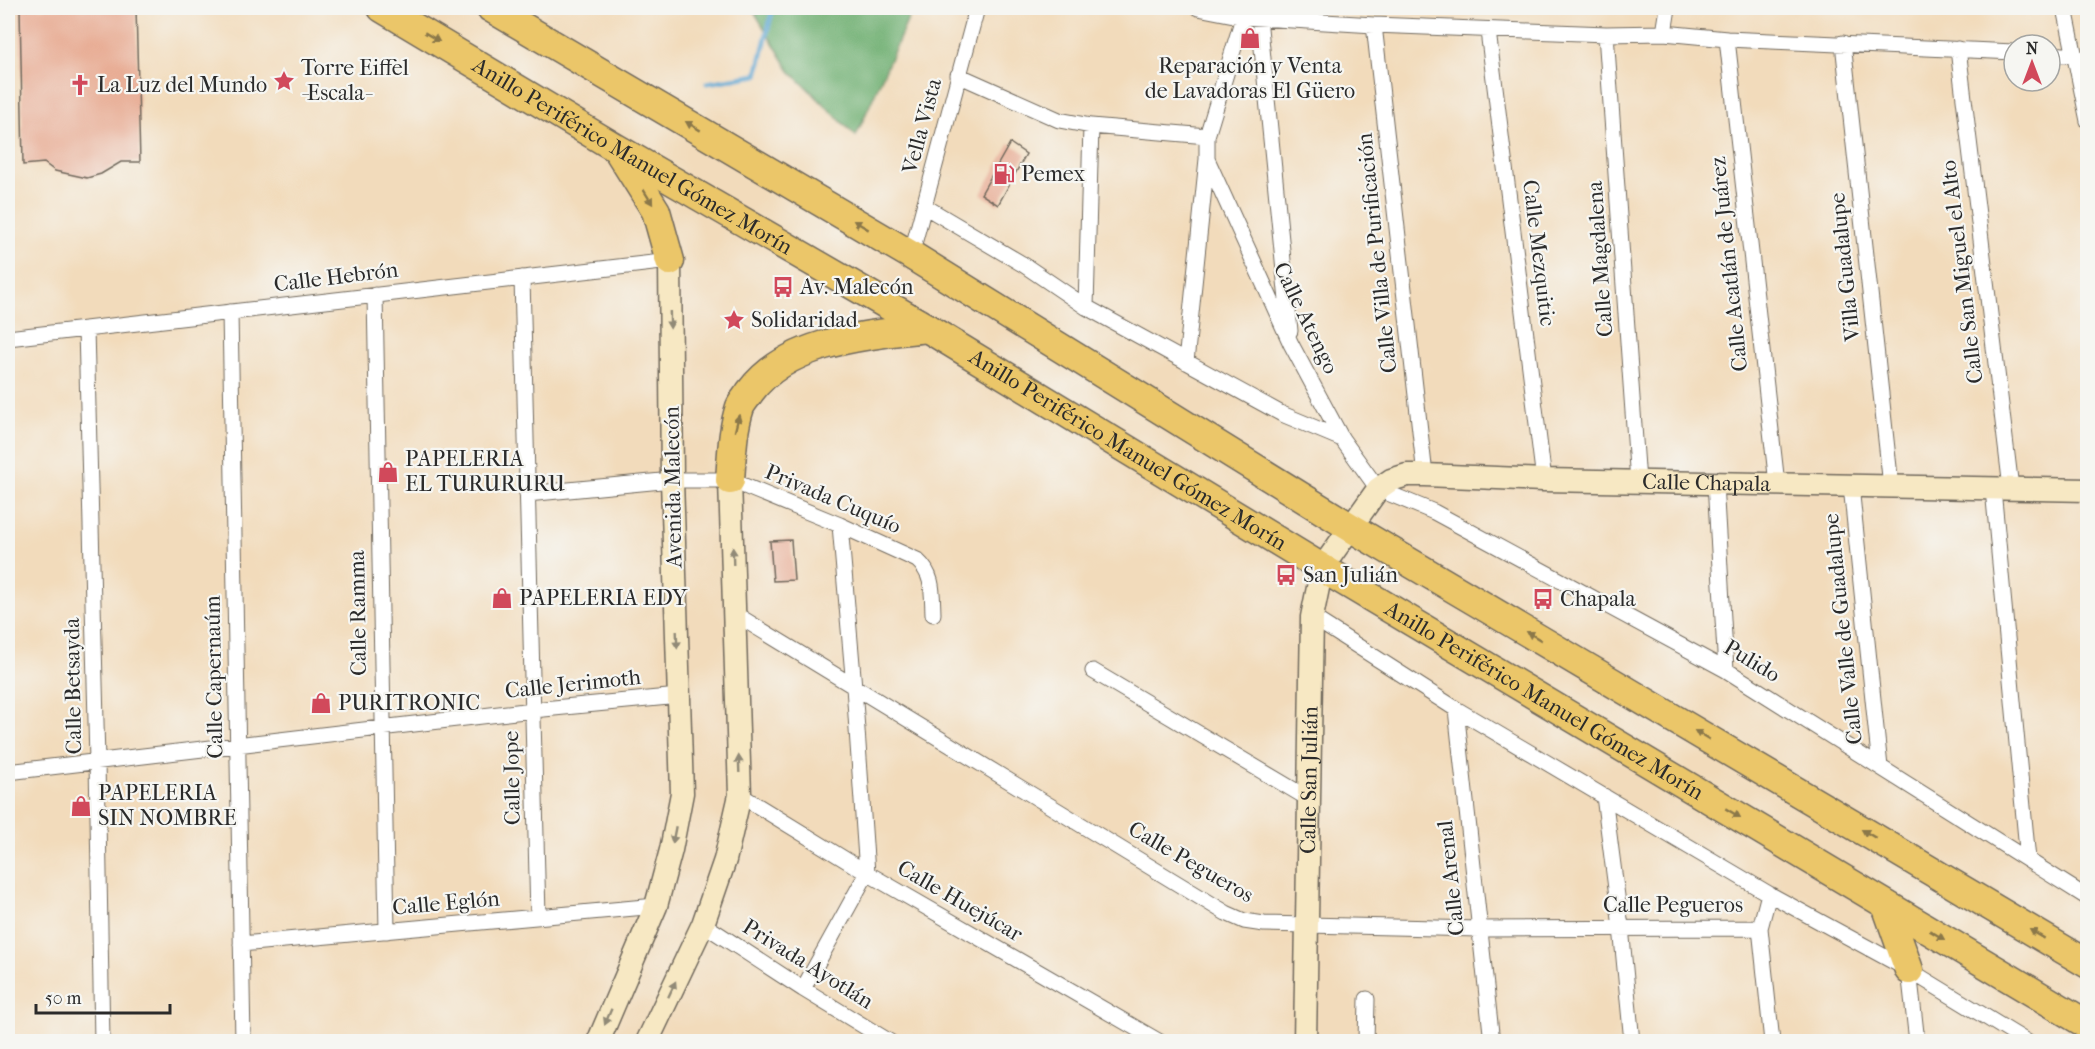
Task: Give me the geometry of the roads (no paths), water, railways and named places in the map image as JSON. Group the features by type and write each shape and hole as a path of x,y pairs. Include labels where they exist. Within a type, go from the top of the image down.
{"highway":[{"name":"Anillo Periférico Manuel Gómez Morín","path":"382,8 616,148 927,328 1322,568 2088,1025"},
{"path":"491,8 911,255 1350,527 2088,963"},
{"name":"Avenida Malecón","path":"616,148 656,211 670,261"},
{"path":"730,480 733,436 741,405 759,380 786,359 817,347 871,334 927,328"},
{"path":"1886,904 1909,970"}],"main road":[{"name":"Avenida Malecón","path":"598,1041 656,906 671,850 682,793 672,480 670,261"},
{"name":"Calle Chapala","path":"1350,527 1378,489 1391,480 1407,475 1544,480 2088,490"},
{"path":"647,1041 703,924 725,860 740,795 730,480"},
{"name":"Calle San Julián","path":"1305,1041 1312,617 1322,568 1350,527"}],"street":[{"name":"Vella Vista","path":"911,255 977,8"},
{"path":"1198,8 1374,25 1488,31 1664,33 1727,39 2002,51"},
{"path":"1664,33 1668,8"},
{"path":"2065,8 2088,121"},
{"path":"1186,362 1207,159 1207,136 1250,14"},
{"path":"1250,14 1291,344"},
{"name":"Calle Villa de Purificación","path":"1374,25 1425,475"},
{"name":"Calle Mezquitic","path":"1488,31 1544,480"},
{"name":"Calle Magdalena","path":"1606,34 1638,482"},
{"name":"Calle Acatlán de Juárez","path":"1727,39 1777,484"},
{"name":"Villa Guadalupe","path":"1843,43 1891,486"},
{"name":"Calle San Miguel el Alto","path":"1958,49 2002,489 2028,860"},
{"path":"2062,55 2076,56"},
{"path":"958,75 1059,120 1091,126 1207,136"},
{"path":"1086,307 1091,126"},
{"name":"Calle Atengo","path":"1207,159 1291,344 1342,439 1378,489"},
{"path":"924,206 1024,265 1086,307 1282,414 1342,439"},
{"name":"Calle Hebrón","path":"8,338 670,261"},
{"name":"Calle Jope","path":"522,278 538,917"},
{"name":"Calle Ramma","path":"375,295 387,931"},
{"name":"Calle Capernaúm","path":"230,312 243,1041"},
{"name":"Calle Betsayda","path":"86,329 102,1041"},
{"name":"Privada Cuquío","path":"527,494 672,480 730,480 840,525 917,560 927,569 931,581 933,614"},
{"path":"1715,483 1726,670"},
{"name":"Calle Valle de Guadalupe","path":"1851,486 1880,767"},
{"name":"Pulido","path":"1378,489 1434,512 1726,670 2088,898"},
{"path":"803,989 867,873 840,525"},
{"name":"Calle Pegueros","path":"735,614 1226,913 1244,921 1264,924 1479,929 1760,928"},
{"path":"1312,617 1456,709 1768,894 1909,970 2027,1041"},
{"path":"1093,670 1309,799"},
{"name":"Calle Jerimoth","path":"8,772 533,710 679,696"},
{"name":"Calle Arenal","path":"1456,709 1492,1041"},
{"name":"Calle Huejúcar","path":"740,795 867,873 1160,1041"},
{"path":"1604,796 1621,927 1632,1041"},
{"path":"1768,894 1760,928 1772,1041"},
{"name":"Calle Eglón","path":"241,944 656,906"},
{"name":"Privada Ayotlán","path":"703,924 803,989 890,1041"},
{"path":"1909,970 1917,1041"},
{"path":"1366,1041 1367,999"}],"waterway":[{"path":"707,83 757,75 773,8"}],"place":[{"name":"Reparación y Venta de Lavadoras El Güero","path":"1250,38"},
{"name":"Torre Eiffel -Escala-","path":"284,81"},
{"name":"La Luz del Mundo","path":"80,85"},
{"name":"Pemex","path":"1004,174"},
{"name":"Av. Malecón","path":"783,287"},
{"name":"Solidaridad","path":"734,320"},
{"name":"PAPELERIA EL TURURURU","path":"388,472"},
{"name":"San Julián","path":"1286,575"},
{"name":"PAPELERIA EDY","path":"502,598"},
{"name":"Chapala","path":"1543,599"},
{"name":"PURITRONIC","path":"321,703"},
{"name":"PAPELERIA SIN NOMBRE","path":"81,806"}]}
